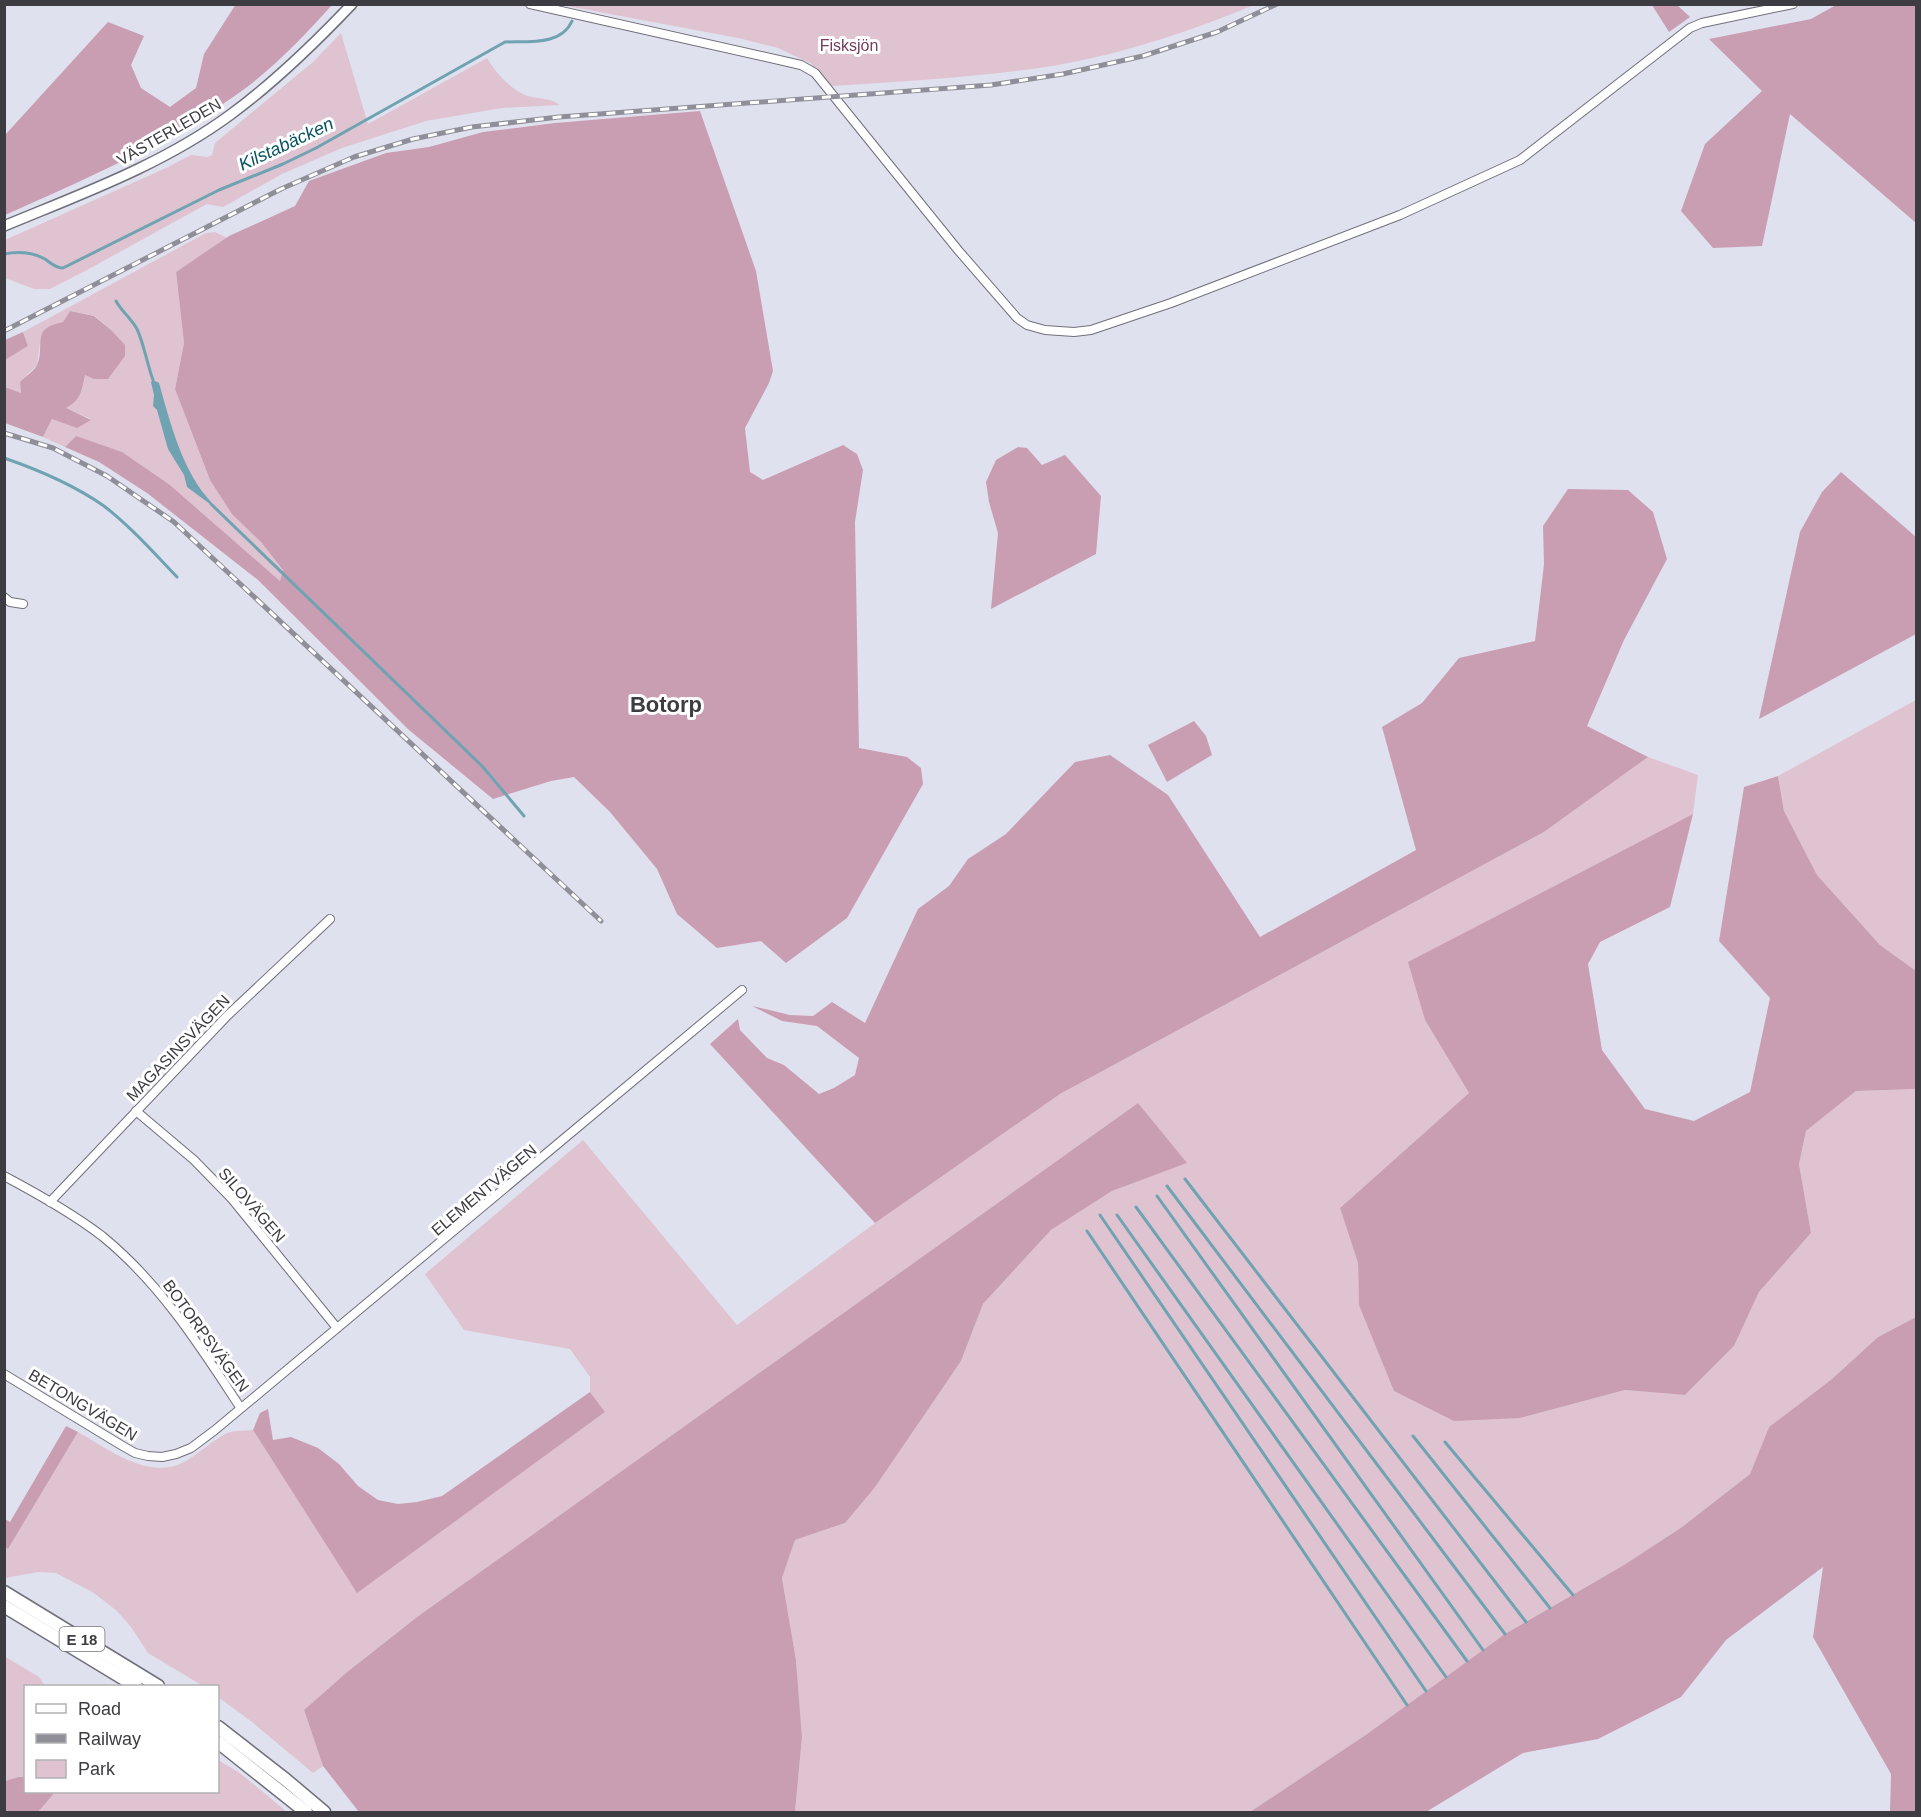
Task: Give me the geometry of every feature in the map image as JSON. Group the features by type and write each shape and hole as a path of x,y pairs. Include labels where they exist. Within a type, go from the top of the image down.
{"highway":[{"name":"E 18","path":"4,1592 156,1685"},
{"name":"E 18","path":"4,1606 134,1685"},
{"path":"219,1728 324,1812"},
{"path":"219,1743 306,1812"}],"street":[{"name":"VÄSTERLEDEN","path":"4,226 114,180 202,134 229,116 279,76 352,4"},
{"path":"530,4 801,65 815,73 958,250 1017,318 1027,325 1046,330 1074,332 1091,330 1171,303 1351,235 1485,177 1521,160 1690,28 1702,23 1793,4"},
{"path":"4,597 10,602 23,604"},
{"name":"MAGASINSVÄGEN","path":"50,1202 227,1016 330,919"},
{"name":"ELEMENTVÄGEN","path":"240,1407 513,1183 742,990"},
{"name":"SILOVÄGEN","path":"136,1111 194,1160 232,1200 337,1328"},
{"name":"BOTORPSVÄGEN","path":"4,1176 50,1202 102,1236 144,1275 182,1322 240,1407"},
{"name":"BETONGVÄGEN","path":"4,1374 135,1453 148,1456 162,1457 191,1448 240,1407"}],"green space":[{"name":"Fisksjön","path":"562,5 1254,5 1158,40 1058,65 974,76 832,86 810,63 778,48 738,38"},
{"path":"341,33 368,124 487,58 499,75 522,94 560,105 502,108 426,121 342,148 282,174 223,207 207,204 50,289 34,289 5,278 5,240 191,155 207,157 212,155 215,143 313,62"},
{"path":"215,232 227,238 176,272 184,343 175,389 210,480 284,570 280,581 170,485 76,436 65,447 43,437 52,419 62,422 91,419 65,408 111,330 95,316 70,311 63,322 41,335 37,365 20,382 21,393 5,387 4,360 28,346 23,332 206,233"},
{"path":"1916,700 1916,971 1880,945 1817,875 1784,811 1778,776"},
{"path":"1648,757 1698,775 1693,814 1409,962 1425,1020 1469,1093 1340,1208 1358,1263 1359,1305 1520,1418 1625,1390 1685,1395 1734,1346 1759,1292 1811,1233 1799,1164 1806,1131 1856,1091 1916,1089 1916,1317 1878,1337 1832,1379 1769,1427 1750,1474 1682,1527 1624,1565 1505,1634 1367,1734 1250,1812 795,1812 802,1737 796,1660 782,1578 795,1540 845,1523 961,1361 983,1304 1051,1230 1112,1191 1186,1163 1138,1103 417,1617 346,1673 304,1710 323,1766 313,1773 219,1698 219,1685 201,1685 148,1653 117,1611 94,1593 56,1573 38,1572 5,1578 4,1547 8,1549 78,1432 115,1454 157,1468 171,1467 184,1462 226,1434 253,1430 357,1592 605,1412 590,1392 590,1377 570,1349 464,1330 425,1274 583,1140 737,1325 875,1223 1060,1094 1544,832"},
{"path":"4,1656 39,1677 44,1685 24,1685 24,1777 5,1781"},
{"path":"219,1761 240,1773 287,1812 38,1812 53,1793 219,1793"}],"shaded area":[{"path":"236,4 332,5 275,64 209,113 123,161 5,215 5,135 108,22 144,36 131,65 141,88 170,107 196,88 204,54"},
{"path":"1652,5 1677,5 1690,17 1669,32"},
{"path":"1836,5 1916,5 1916,223 1790,114 1762,246 1713,248 1681,211 1705,144 1762,91 1709,39 1811,19"},
{"path":"700,111 756,271 773,371 745,428 750,472 763,480 843,445 857,454 863,470 855,522 859,748 907,757 921,768 923,784 847,918 786,963 761,941 717,948 677,914 657,869 610,812 574,777 551,781 493,799 409,730 258,580 147,493 99,462 65,447 76,436 122,452 170,485 280,581 283,570 261,542 232,514 210,480 175,389 184,343 176,272 229,236 295,206 309,181 386,153 429,147 483,132 555,123"},
{"path":"70,311 94,316 125,345 125,356 108,379 94,379 85,375 78,398 66,408 91,420 77,428 52,419 43,437 5,423 5,387 21,393 20,382 37,365 42,333 52,325 63,322"},
{"path":"23,332 28,346 5,360 5,340"},
{"path":"1018,447 1027,448 1042,465 1065,455 1101,496 1096,554 991,609 998,533 986,482 996,460"},
{"path":"1841,472 1916,537 1916,634 1759,719 1800,532 1822,492"},
{"path":"1568,489 1628,490 1653,512 1667,559 1624,640 1587,726 1648,757 1544,832 1060,1094 875,1223 710,1044 738,1019 740,1030 767,1058 784,1065 819,1094 855,1075 859,1058 817,1026 782,1021 752,1006 790,1015 813,1016 832,1002 865,1023 918,909 949,886 968,859 1006,834 1075,762 1110,755 1168,795 1260,937 1416,850 1382,727 1422,703 1459,658 1535,641 1544,564 1543,526"},
{"path":"1194,721 1206,736 1212,755 1167,782 1148,745"},
{"path":"1778,776 1784,811 1817,875 1880,945 1916,971 1916,1089 1856,1091 1806,1131 1799,1164 1811,1233 1759,1292 1734,1346 1685,1395 1625,1390 1520,1418 1454,1421 1394,1391 1359,1305 1358,1263 1340,1208 1469,1093 1425,1020 1408,962 1693,814 1670,907 1600,942 1588,964 1602,1050 1645,1109 1694,1121 1750,1092 1770,998 1719,941 1744,787"},
{"path":"1138,1103 1187,1163 1112,1191 1051,1230 983,1304 961,1361 875,1487 845,1523 795,1540 782,1578 796,1660 802,1737 795,1812 359,1812 323,1766 304,1710 346,1673 417,1617"},
{"path":"1916,1317 1916,1812 1890,1812 1891,1774 1813,1637 1823,1567 1726,1640 1681,1697 1598,1739 1523,1753 1426,1812 1250,1812 1367,1734 1505,1634 1624,1565 1682,1527 1750,1474 1769,1427 1832,1379 1878,1337"},
{"path":"590,1392 605,1412 357,1593 253,1430 260,1413 268,1409 273,1440 291,1437 318,1448 339,1464 358,1486 378,1500 398,1504 417,1502 442,1496"},
{"path":"66,1426 78,1432 8,1549 5,1547 5,1519 10,1522"},
{"path":"24,1777 24,1793 54,1793 38,1812 5,1812 5,1781"}],"water":[{"path":"153,380 159,383 185,462 212,503 210,504 187,487 184,475 168,449 157,410 153,406 154,395 151,382"}],"waterway":[{"name":"Kilstabäcken","path":"4,254 20,252 30,254 63,268 219,190 316,148 505,42 533,42 552,38 560,35 572,21"},
{"path":"116,301 137,329 153,380"},
{"path":"4,458 56,479 104,506 133,531 177,577"},
{"path":"211,504 483,767 524,816"},
{"path":"1185,1179 1526,1622"},
{"path":"1167,1186 1505,1634"},
{"path":"1157,1196 1483,1650"},
{"path":"1136,1207 1467,1661"},
{"path":"1100,1215 1426,1691"},
{"path":"1117,1215 1446,1677"},
{"path":"1087,1231 1407,1705"},
{"path":"1413,1436 1550,1608"},
{"path":"1445,1442 1573,1595"}],"railway":[{"path":"4,331 281,189 354,157 413,139 472,127 559,117 991,85 1063,74 1143,56 1217,32 1277,4"},
{"path":"4,433 53,448 107,476 174,522 601,921"}],"district":[{"name":"Botorp","path":"666,704"}]}
